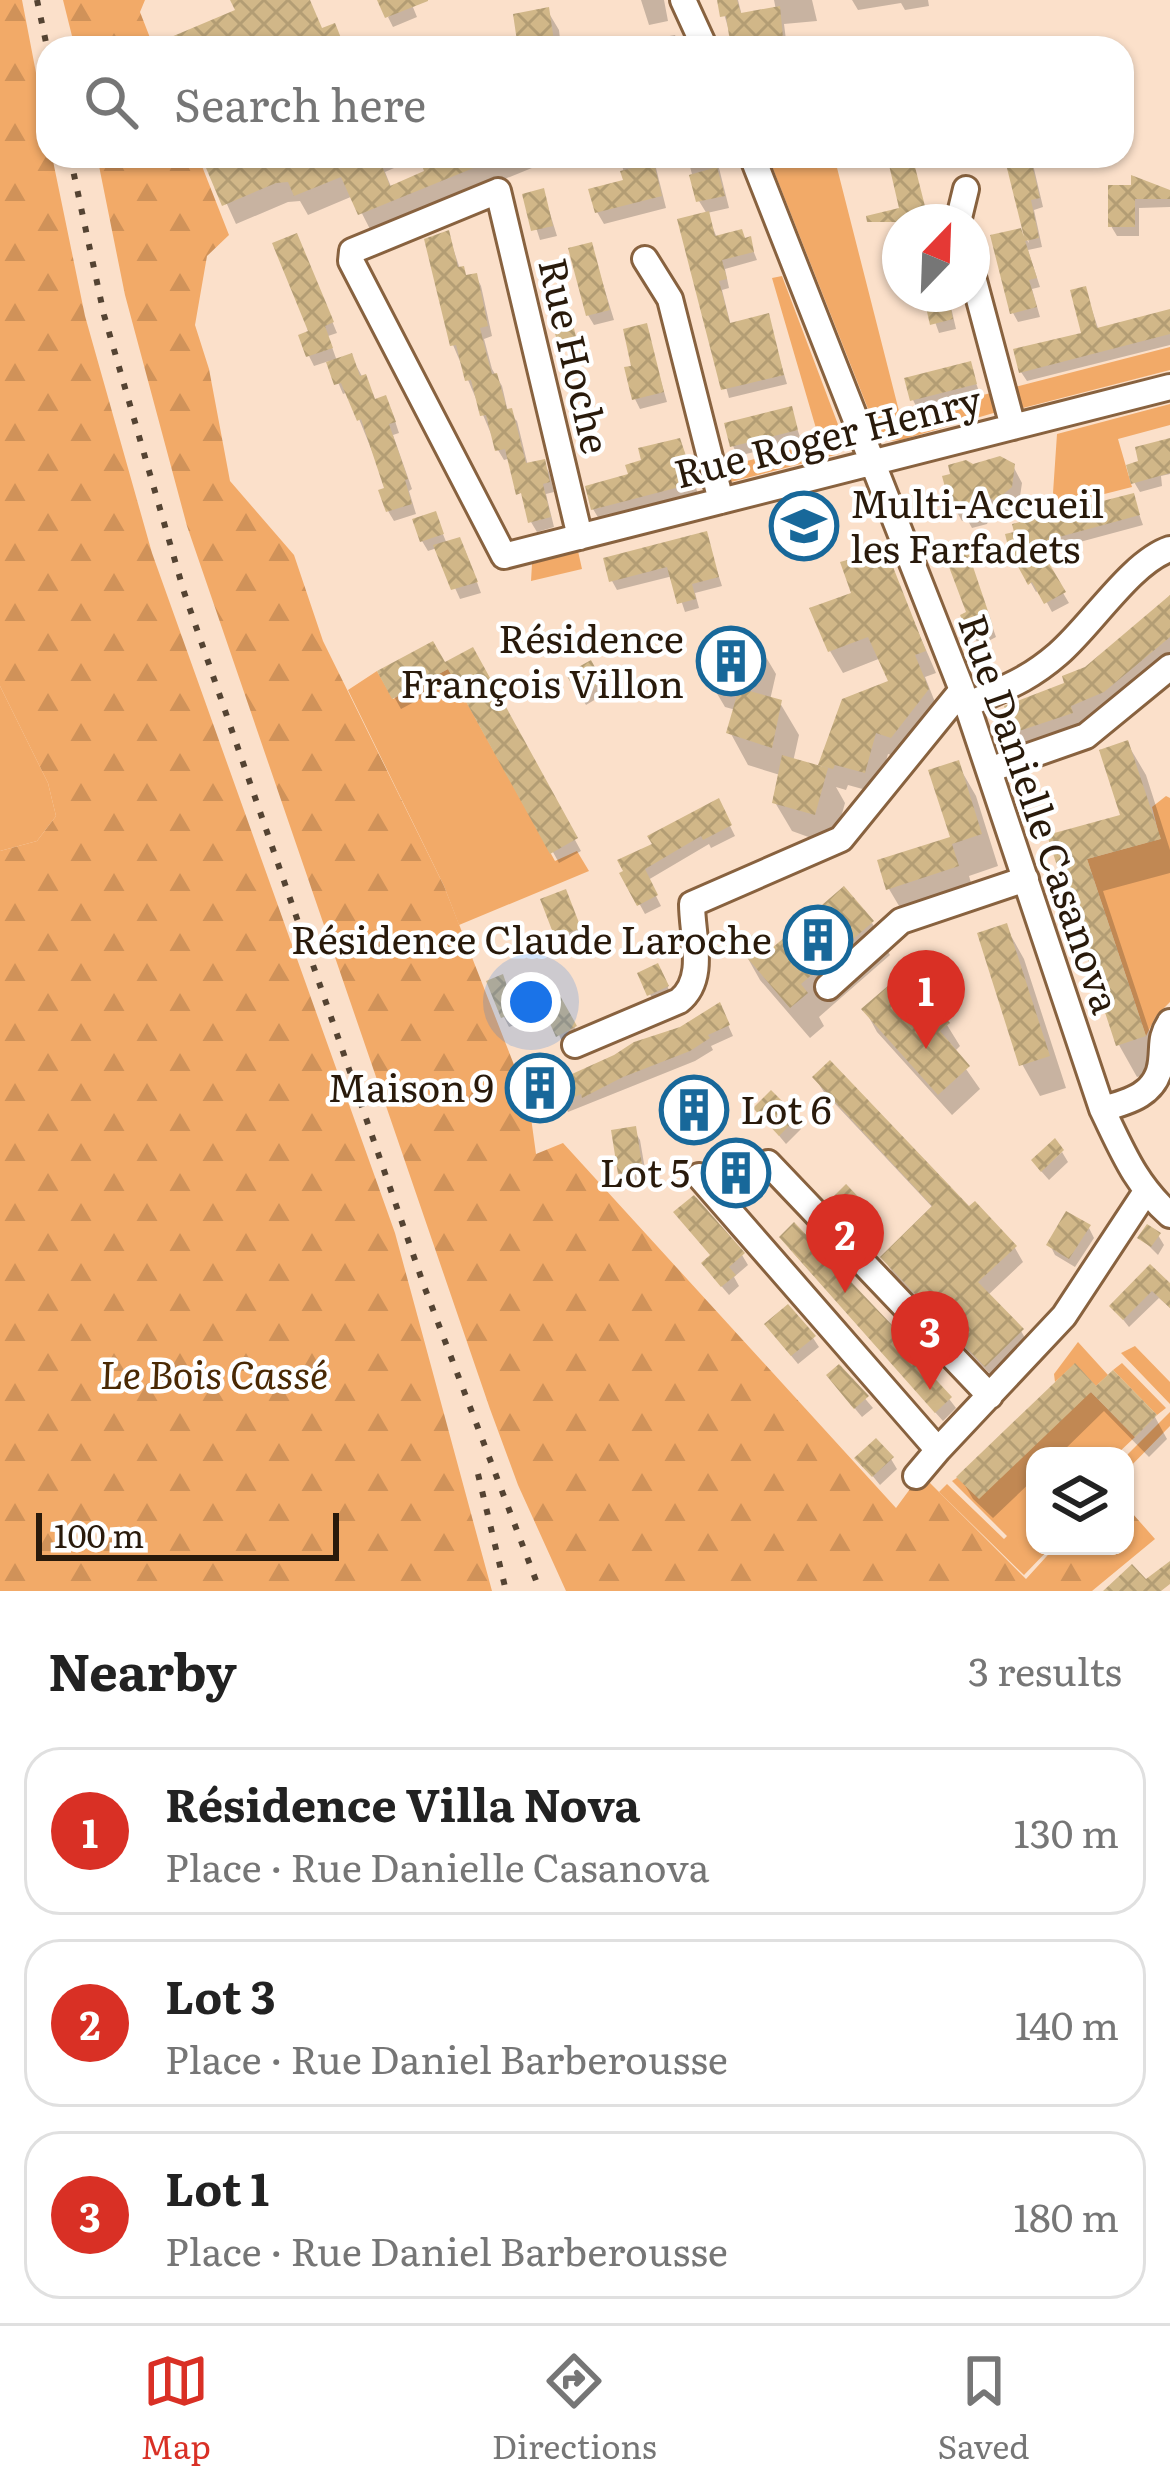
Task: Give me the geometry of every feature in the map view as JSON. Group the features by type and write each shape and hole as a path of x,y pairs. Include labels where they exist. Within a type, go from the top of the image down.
{"street":[{"path":"683,0 700,36"},
{"name":"Rue Danielle Casanova","path":"757,168 965,698 1102,1109 1120,1153 1145,1193 1170,1215"},
{"path":"962,204 966,189"},
{"name":"Rue Hoche","path":"504,556 351,261 352,251 360,245 498,191 580,537"},
{"path":"645,259 670,299 721,501"},
{"path":"982,312 1013,428"},
{"name":"Rue Roger Henry","path":"504,556 1170,387"},
{"path":"574,1046 691,991 697,976 692,904 842,839 965,698 1022,683 1063,650 1139,571 1170,549"},
{"path":"989,770 1086,736 1170,667"},
{"path":"828,987 901,921 1026,879"},
{"path":"1102,1109 1135,1100 1151,1087 1160,1070 1160,1041 1170,1022"},
{"path":"768,1163 990,1396"},
{"path":"699,1176 938,1450"},
{"path":"916,1476 1064,1316 1145,1193"}],"green space":[{"name":"Le Bois Cassé","path":"0,0 22,0 36,73 36,168 54,168 85,316 152,553 395,1233 492,1591 0,1591 0,851 37,841 56,816 48,783 0,686"},
{"path":"63,0 145,0 140,12 149,36 72,36"},
{"path":"99,168 203,168 229,235 207,256 195,325 209,369 230,481 294,555 323,641 444,886 529,1103 536,1154 563,1143 896,1508 921,1474 1026,1579 1048,1555 1134,1555 1134,1515 1155,1539 1092,1591 566,1591 490,1409 187,526 125,295"},
{"path":"773,168 837,168 900,415 991,393 997,412 901,440 890,441 878,434"},
{"path":"782,276 845,443 839,454 727,483 728,466 820,442 772,278"},
{"path":"1170,347 1170,370 1019,409 1011,388"},
{"path":"1170,404 1170,425 1118,439 1132,487 1057,506 1053,493 1057,434"},
{"path":"578,551 582,569 531,581 532,564"},
{"path":"448,669 555,861 577,851 589,871 459,925 348,690 377,671 393,699"},
{"path":"0,686 48,783 56,816 37,841 0,851"},
{"path":"1170,798 1170,1002 1146,1036 1087,859 1160,839 1152,807"},
{"path":"1078,1342 1108,1375 1096,1386 1075,1364 1055,1382 1054,1374"},
{"path":"1135,1346 1170,1382 1170,1404 1121,1353"},
{"path":"1122,1363 1166,1408 1157,1415 1113,1370"},
{"path":"1091,1392 1135,1437 1124,1447 1026,1447 1026,1555 1043,1555 1024,1575 939,1492 947,1484 1004,1539 1007,1536 952,1481"},
{"path":"1170,1412 1170,1426 1134,1463 1134,1448"}],"building":[{"path":"230,0 310,0 322,28 335,23 340,36 173,36 235,10"},
{"path":"377,0 428,0 428,1 385,18"},
{"path":"717,0 737,0 741,13 780,6 783,36 729,36 726,16 720,17"},
{"path":"549,7 553,36 516,36 513,14"},
{"path":"206,168 383,168 390,186 423,168 474,168 358,215 341,177 294,196 288,182 276,183 222,206"},
{"path":"655,168 662,196 595,213 588,189 623,180 620,171"},
{"path":"717,168 725,196 696,202 689,175"},
{"path":"890,168 915,168 924,204 898,204"},
{"path":"1007,168 1033,168 1040,198 1031,200 1039,238 1025,241"},
{"path":"1131,175 1170,190 1170,199 1135,199 1135,227 1108,227 1108,185 1131,185"},
{"path":"544,188 553,226 531,231 522,194"},
{"path":"709,211 715,236 742,229 745,238 751,236 754,252 722,260 727,279 719,281 730,323 769,313 784,375 721,390 677,219"},
{"path":"882,212 882,222 867,222 866,216"},
{"path":"1021,228 1037,278 1029,280 1037,307 1010,314 990,235"},
{"path":"449,230 458,267 464,266 466,275 477,273 488,326 480,328 487,356 507,409 512,408 526,463 545,459 550,482 543,484 551,517 528,523 505,449 495,451 471,380 465,381 456,345 450,346 424,239"},
{"path":"297,233 334,322 325,326 333,348 306,357 298,335 308,331 272,243"},
{"path":"592,242 610,310 586,316 568,248"},
{"path":"1086,286 1097,328 1170,309 1170,334 1019,373 1013,349 1081,333 1070,290"},
{"path":"927,312 952,312 953,319 930,325"},
{"path":"572,320 577,341 558,346 553,324"},
{"path":"647,323 664,392 632,400 624,367 631,366 623,329"},
{"path":"352,353 375,399 386,395 396,422 389,424 412,504 386,512 378,490 384,488 361,419 357,421 341,383 334,385 326,362"},
{"path":"971,361 977,384 910,401 904,378"},
{"path":"792,406 798,430 730,447 724,423"},
{"path":"680,438 695,483 591,510 585,486 628,474 625,465 641,460 638,448"},
{"path":"1170,438 1170,473 1131,484 1126,465 1138,461 1135,447"},
{"path":"1000,456 1015,464 1012,487 995,501 985,495 978,508 960,513 958,504 950,506 942,476 950,474 948,465"},
{"path":"1134,493 1140,515 1037,543 1066,592 1044,604 1009,550 1005,534 1014,532 1012,524"},
{"path":"436,511 444,534 420,542 412,519"},
{"path":"707,531 719,577 692,584 696,599 677,604 667,567 609,582 603,558"},
{"path":"460,537 478,582 451,590 433,545"},
{"path":"965,543 993,626 970,637 960,615 966,612 943,551"},
{"path":"886,549 926,651 915,655 929,689 891,738 876,733 865,773 818,765 842,699 888,681 868,637 828,652 809,608 851,593 840,562"},
{"path":"1170,595 1170,637 1104,692 1071,706 1073,713 1013,733 1004,706 1064,683 1062,676 1085,667"},
{"name":"Résidence François Villon","path":"718,628 759,639 748,688 703,675"},
{"path":"433,641 445,662 473,647 578,838 550,854 448,669 392,699 377,671"},
{"path":"591,660 603,682 578,696 566,674"},
{"name":"Résidence François Villon","path":"739,688 782,700 772,748 726,733"},
{"path":"1128,740 1161,839 1087,859 1146,1036 1116,1046 1047,835 1120,815 1099,750"},
{"name":"Résidence François Villon","path":"782,755 828,768 815,815 772,803"},
{"path":"959,760 982,834 952,844 959,866 886,890 877,860 950,837 928,770"},
{"path":"719,798 732,825 703,840 701,836 645,869 658,895 637,906 617,860 652,844 647,836"},
{"name":"Résidence Claude Laroche","path":"844,886 874,921 801,984 808,993 790,1008 738,947 756,932 771,949"},
{"path":"566,889 581,928 555,938 540,899"},
{"path":"1007,923 1050,1056 1019,1066 977,933"},
{"path":"658,963 669,986 647,996 637,973"},
{"path":"503,974 516,1013 501,1018 486,981"},
{"path":"896,979 919,1005 927,998 950,1023 940,1031 970,1066 938,1095 861,1009"},
{"path":"554,985 577,1026 556,1037 543,1008 530,1014 523,998"},
{"path":"720,1002 730,1025 708,1035 690,1051 582,1098 581,1094 560,1104 552,1088 555,1095 534,1104 524,1081 545,1072 549,1081 572,1074 634,1042 680,1027"},
{"path":"830,1060 969,1206 975,1201 1017,1246 978,1282 1024,1329 985,1367 880,1257 932,1206 812,1077"},
{"path":"771,1090 798,1117 779,1136 753,1108"},
{"name":"Lot 6","path":"693,1091 716,1114 698,1131 684,1130 684,1118 675,1109"},
{"path":"636,1126 643,1171 618,1174 611,1130"},
{"path":"1055,1138 1064,1150 1041,1172 1031,1160"},
{"name":"Lot 5","path":"737,1144 750,1157 741,1166 754,1180 742,1191 716,1163"},
{"path":"846,1184 866,1205 848,1223 828,1202"},
{"path":"694,1195 745,1253 729,1267 736,1275 721,1287 701,1263 710,1255 673,1212"},
{"path":"1066,1211 1091,1225 1069,1259 1046,1245"},
{"path":"794,1222 911,1345 917,1352 914,1356 952,1397 935,1413 779,1237"},
{"path":"1147,1224 1161,1233 1151,1247 1137,1238"},
{"path":"1150,1264 1170,1283 1170,1308 1152,1291 1123,1320 1109,1306"},
{"path":"788,1304 816,1336 791,1356 764,1324"},
{"path":"1075,1363 1096,1386 1113,1370 1157,1415 1135,1437 1091,1392 1033,1447 1026,1447 1026,1454 979,1499 956,1477"},
{"path":"839,1364 869,1396 854,1409 826,1375"},
{"path":"876,1438 894,1457 872,1477 854,1458"},
{"path":"1170,1561 1170,1584 1161,1591 1103,1591 1132,1564 1146,1579"}],"railway":[{"path":"37,0 45,36"},
{"path":"73,168 104,315 184,592 424,1286 540,1591"},
{"path":"478,1474 506,1591"}],"place":[{"name":"Multi-Accueil les Farfadets","path":"804,526"},
{"name":"Résidence François Villon","path":"731,661"},
{"name":"Résidence Claude Laroche","path":"818,940"},
{"name":"Résidence Villa Nova","path":"926,1049"},
{"name":"Maison 9","path":"540,1088"},
{"name":"Lot 6","path":"694,1110"},
{"name":"Lot 5","path":"736,1173"},
{"name":"Lot 3","path":"845,1293"},
{"name":"Lot 1","path":"930,1390"}]}
